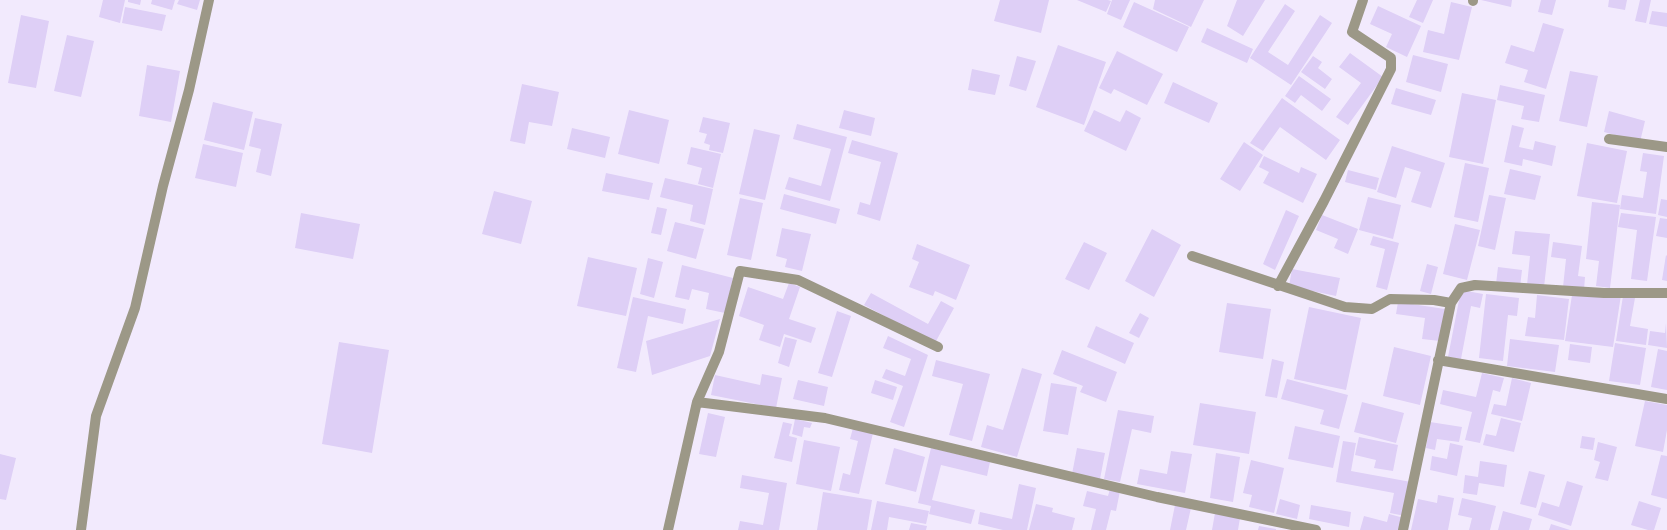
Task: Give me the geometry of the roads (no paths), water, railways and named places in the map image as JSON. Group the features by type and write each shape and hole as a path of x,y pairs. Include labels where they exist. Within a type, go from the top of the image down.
{"street":[{"path":"81,530 96,416 135,308 163,186 189,90 209,0"},
{"path":"1278,286 1324,201 1391,69 1391,58 1352,32 1363,0"},
{"path":"1609,139 1667,147"},
{"path":"1192,256 1345,308 1372,309 1390,299 1434,300 1452,303"},
{"path":"668,530 697,402 719,352 740,271 798,280 938,348"},
{"path":"1403,530 1438,360 1452,303 1461,288 1475,285 1604,293 1667,293"},
{"path":"1438,360 1667,399"},
{"path":"697,402 825,418 1157,497 1316,530"}]}
